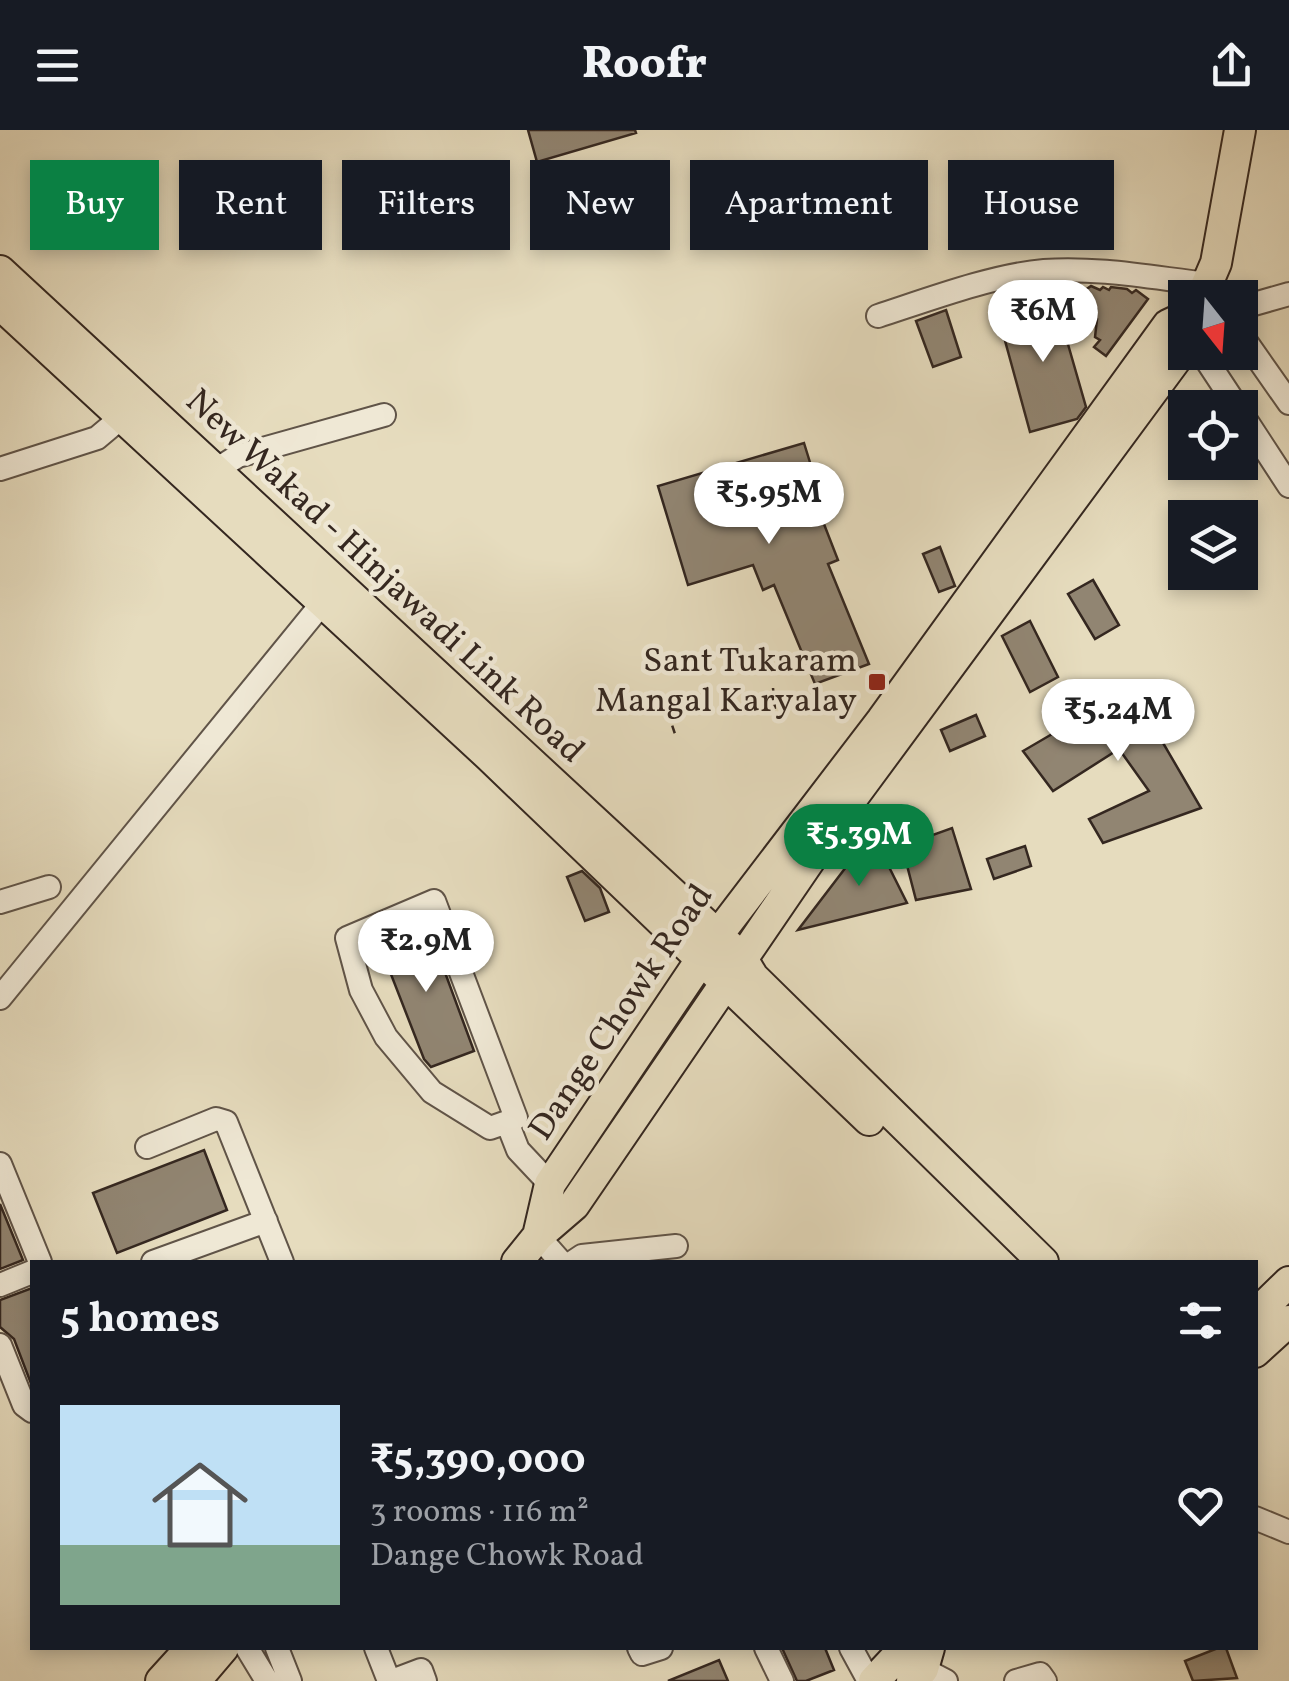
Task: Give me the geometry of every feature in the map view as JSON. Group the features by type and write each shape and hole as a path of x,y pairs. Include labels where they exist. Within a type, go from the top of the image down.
{"main road":[{"path":"1209,280 1216,262 1240,130"},
{"name":"New Wakad - Hinjawadi Link Road","path":"0,271 214,471 330,593"},
{"name":"New Wakad - Hinjawadi Link Road","path":"0,304 122,417 330,593 733,969"},
{"name":"Dange Chowk Road","path":"519,1260 538,1236 574,1205 1168,326"},
{"name":"Dange Chowk Road","path":"538,1236 550,1184 709,948 882,720 1168,367"},
{"path":"733,969 1016,1260"},
{"path":"733,969 753,977 1040,1260"},
{"path":"1258,1349 1278,1326 1289,1282"},
{"path":"161,1681 189,1650"},
{"path":"194,1681 222,1650"},
{"path":"872,1681 904,1650 924,1665"}],"street":[{"path":"878,316 1044,271 1134,276 1168,283"},
{"path":"1258,303 1289,294"},
{"path":"1258,359 1289,403"},
{"path":"214,471 238,456 384,415"},
{"path":"0,468 98,438 122,417"},
{"path":"1258,438 1289,486"},
{"path":"0,998 330,593"},
{"path":"0,902 49,887"},
{"path":"434,902 516,1118 507,1122 490,1128 432,1092 386,1036 361,990 347,938 434,902"},
{"path":"147,1147 222,1120 229,1127 281,1260"},
{"path":"507,1122 518,1150 550,1184"},
{"path":"0,1164 39,1260"},
{"path":"159,1260 266,1221"},
{"path":"538,1236 559,1260"},
{"path":"576,1260 582,1256 676,1246"},
{"path":"0,1286 30,1273"},
{"path":"0,1344 24,1406 30,1410"},
{"path":"1258,1520 1287,1535"},
{"path":"249,1650 266,1681"},
{"path":"279,1650 290,1681"},
{"path":"363,1650 373,1681"},
{"path":"377,1650 390,1681 420,1670 425,1681"},
{"path":"767,1650 782,1681"},
{"path":"852,1650 872,1681"},
{"path":"1016,1681 1040,1674 1045,1681"}],"path":[{"path":"773,688 776,720"},
{"path":"664,700 675,734"}],"building":[{"path":"528,130 636,133 544,160 536,160"},
{"path":"1091,286 1100,290 1127,289 1132,293 1136,290 1148,299 1106,356 1094,347 1100,340 1095,337 1097,319 1091,315 1096,309 1084,301 1084,291"},
{"path":"1055,299 1086,407 1077,419 1030,432 998,315"},
{"path":"946,310 961,357 933,367 916,321"},
{"path":"804,443 821,498 815,501 838,560 828,564 869,664 815,684 774,585 763,590 753,565 688,585 658,486"},
{"path":"940,547 955,586 939,592 923,554"},
{"path":"1093,580 1119,625 1095,639 1068,594"},
{"path":"1030,621 1058,677 1030,692 1002,636"},
{"path":"1131,688 1201,808 1103,843 1089,819 1149,791 1119,749 1053,791 1023,751"},
{"path":"976,715 985,736 950,751 941,730"},
{"path":"952,828 971,889 916,900 902,846"},
{"path":"872,833 907,903 798,930"},
{"path":"1025,846 1031,866 994,879 987,859"},
{"path":"582,871 600,888 609,912 585,921 567,877"},
{"path":"426,921 474,1051 431,1067 424,1059 378,941"},
{"path":"204,1150 227,1210 117,1253 93,1193"},
{"path":"0,1204 23,1260 0,1269"},
{"path":"30,1289 30,1381 14,1339 0,1327 0,1300"},
{"path":"783,1650 826,1650 834,1670 797,1681"},
{"path":"1213,1650 1227,1650 1237,1678 1193,1681 1185,1661"},
{"path":"719,1660 728,1681 668,1681"}],"place":[{"name":"Sant Tukaram Mangal Karyalay","path":"877,682"}]}
